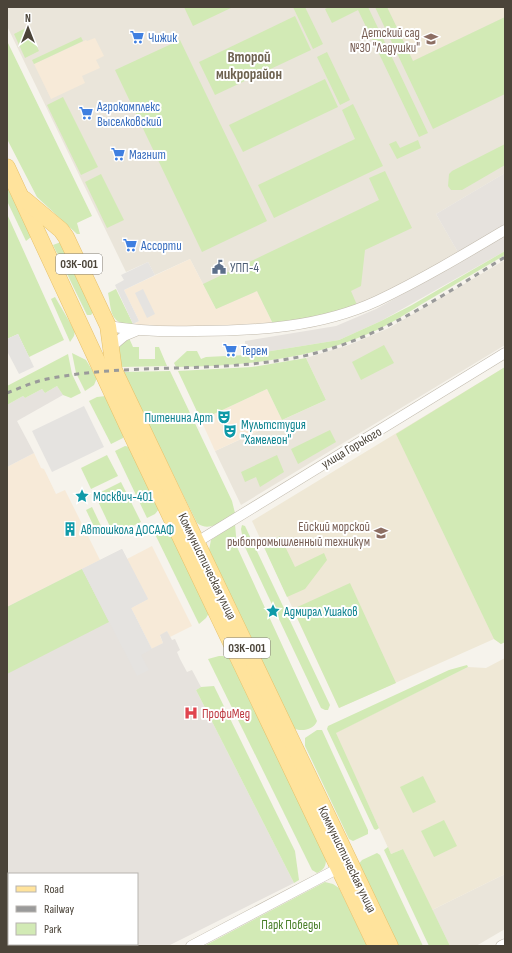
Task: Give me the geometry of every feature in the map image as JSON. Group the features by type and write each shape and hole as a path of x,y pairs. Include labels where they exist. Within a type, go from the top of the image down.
{"main road":[{"name":"Коммунистическая улица","path":"7,167 79,322 376,946"},
{"name":"Коммунистическая улица","path":"21,197 61,230 66,237 108,326 114,370 390,946"},
{"path":"40,239 61,230"},
{"path":"79,322 108,326"}],"street":[{"path":"108,326 136,331 250,330 288,326 337,316 377,301 455,260 505,230"},
{"path":"111,347 124,336 136,331"},
{"name":"улица Горького","path":"197,542 505,353"},
{"path":"191,946 339,868"},
{"path":"501,946 505,944"}],"shaded area":[{"path":"7,7 505,7 505,173 436,214 459,254 378,296 348,309 216,309 190,259 155,275 148,262 126,272 7,26"},
{"name":"Детский сад №30 \"Ладушки\"","path":"387,7 505,7 505,17 413,61"},
{"path":"95,38 104,56 96,60 100,68 82,76 85,83 51,99 34,64 86,40"},
{"path":"505,173 505,226 459,254 436,214"},
{"path":"505,235 505,251 381,321 339,340 246,355 245,341 336,326 376,309 454,266"},
{"path":"190,259 216,309 257,291 273,324 224,326 130,326 139,321 124,290"},
{"path":"505,260 505,345 241,505 215,451 326,400 306,358 349,345 389,328"},
{"path":"148,262 155,275 124,290 139,321 133,324 115,285 124,280 121,275"},
{"path":"143,289 155,314 147,318 135,293"},
{"path":"18,334 34,367 19,374 7,351 7,339"},
{"name":"Ейский морской рыбопромышленный техникум","path":"505,367 505,642 501,644 494,639 339,708 252,521"},
{"path":"57,386 63,395 17,421 34,453 7,467 7,405 23,396 25,398 42,389 45,393"},
{"path":"267,389 282,420 215,451 201,420"},
{"path":"84,406 104,447 52,472 32,431"},
{"path":"34,453 41,468 44,469 56,494 65,490 100,560 7,607 7,467"},
{"path":"152,546 192,626 170,637 167,631 160,636 163,643 152,649 131,608 148,599 127,559"},
{"path":"122,549 148,599 131,608 151,649 163,643 160,635 167,631 172,640 175,639 180,650 177,652 180,659 187,672 192,670 201,687 196,690 294,883 168,946 73,946 138,945 138,873 8,873 8,945 10,945 7,946 7,607"},
{"path":"122,549 148,599 131,608 152,649 141,655 149,670 137,676 82,569"},
{"path":"505,658 505,874 432,910 403,849 391,854 335,733 468,667 486,668"},
{"path":"505,874 505,929 476,946 450,946 432,910"}],"green space":[{"path":"184,7 233,7 193,26"},
{"path":"293,7 305,7 323,44 313,49"},
{"path":"329,7 368,7 428,133 419,137 358,10 332,23 325,9"},
{"path":"375,7 387,7 413,61 505,17 505,94 433,129"},
{"path":"295,16 311,50 215,95 199,62"},
{"path":"28,27 39,51 25,58 14,34"},
{"path":"81,37 83,41 34,64 32,60"},
{"path":"180,40 267,221 202,252 115,70"},
{"path":"7,41 92,216 77,223 80,234 77,234 37,197 7,139"},
{"path":"327,52 350,100 340,105 317,57"},
{"path":"325,79 338,107 243,152 229,125"},
{"path":"63,97 98,167 81,175 47,105"},
{"path":"353,104 383,166 274,218 258,185 355,139 342,110"},
{"path":"418,140 421,148 397,159 389,144 396,141 400,148"},
{"path":"505,144 505,165 462,190 451,190 448,186 449,174 452,171"},
{"path":"385,171 412,228 365,250 361,286 351,291 357,305 319,316 273,324 257,291 216,309 203,284 379,200 369,178"},
{"path":"101,174 124,220 107,228 85,182"},
{"path":"7,186 31,234 31,237 26,241 7,201"},
{"path":"7,214 64,340 29,357 18,334 7,339"},
{"path":"61,242 94,311 91,315 87,315 53,245"},
{"path":"505,251 505,255 396,320 353,340 329,348 279,359 227,365 176,367 174,363 187,351 197,351 201,359 206,357 246,355 339,340 412,305"},
{"path":"116,289 133,324 130,326 118,321 111,310 108,293"},
{"path":"55,297 75,331 70,342 51,299"},
{"path":"129,338 133,347 139,347 139,359 155,359 155,347 159,347 167,366 121,367 118,351 121,345"},
{"path":"384,345 394,363 361,380 352,362"},
{"path":"72,353 86,360 97,378 94,385 85,391 76,373"},
{"path":"68,354 72,374 81,393 71,398 63,395 57,386 45,393 42,389 25,398 23,396 7,405 7,386"},
{"path":"306,358 326,400 282,420 267,389 201,420 178,371 252,367"},
{"path":"505,367 505,642 501,644 494,639 396,434"},
{"path":"170,371 232,501 235,513 222,522 212,526 202,526 197,523 123,372"},
{"path":"106,396 124,434 123,438 111,444 89,401 97,397"},
{"path":"330,430 336,442 298,464 291,449"},
{"path":"125,446 130,447 159,509 155,514 147,518 115,451"},
{"path":"107,455 118,476 91,489 81,468"},
{"path":"277,455 284,472 260,487 256,477 245,482 241,472"},
{"path":"121,482 141,522 114,535 95,495"},
{"path":"92,507 103,530 97,533 86,510"},
{"path":"235,524 237,547 317,721 313,727 306,730 298,730 292,727 209,550 211,540"},
{"path":"242,525 245,526 330,705 328,710 321,708 244,545 241,529"},
{"path":"167,527 170,529 209,613 199,624 152,528"},
{"path":"280,536 295,567 324,553 327,560 305,589 287,597 263,545"},
{"path":"82,569 109,622 7,674 7,607"},
{"path":"350,583 396,683 339,708 293,609"},
{"path":"219,656 229,656 326,859 324,868 317,873 312,870 208,659"},
{"path":"467,665 468,667 336,733 379,828 376,830 374,829 327,729 328,726 449,670"},
{"path":"214,686 295,851 299,880 294,883 196,690 201,687"},
{"path":"317,730 322,730 368,830 368,834 353,841 349,839 305,746 305,738"},
{"path":"423,776 436,802 413,813 400,787"},
{"path":"444,820 457,846 434,857 421,831"},
{"path":"388,847 391,854 403,849 450,946 429,946 384,850"},
{"path":"377,853 380,855 423,946 396,946 358,865 362,860"},
{"name":"Парк Победы","path":"325,882 333,884 339,888 367,946 204,946"}],"railway":[{"path":"7,393 42,380 77,374 137,369 228,366 288,359 318,353 374,332 401,319 454,289 505,257"}],"place":[{"name":"Чижик","path":"137,37"},
{"name":"Детский сад №30 \"Ладушки\"","path":"431,39"},
{"name":"Агрокомплекс Выселковский","path":"86,113"},
{"name":"Магнит","path":"118,154"},
{"name":"Ассорти","path":"130,245"},
{"name":"УПП-4","path":"219,267"},
{"name":"Терем","path":"230,350"},
{"name":"Питенина Арт","path":"224,417"},
{"name":"Мультстудия \"Хамелеон\"","path":"230,431"},
{"name":"Москвич-401","path":"82,496"},
{"name":"Автошкола ДОСААФ","path":"70,529"},
{"name":"Ейский морской рыбопромышленный техникум","path":"381,533"},
{"name":"Адмирал Ушаков","path":"273,611"},
{"name":"ПрофиМед","path":"191,713"}],"district":[{"name":"Второй микрорайон","path":"249,66"}]}
